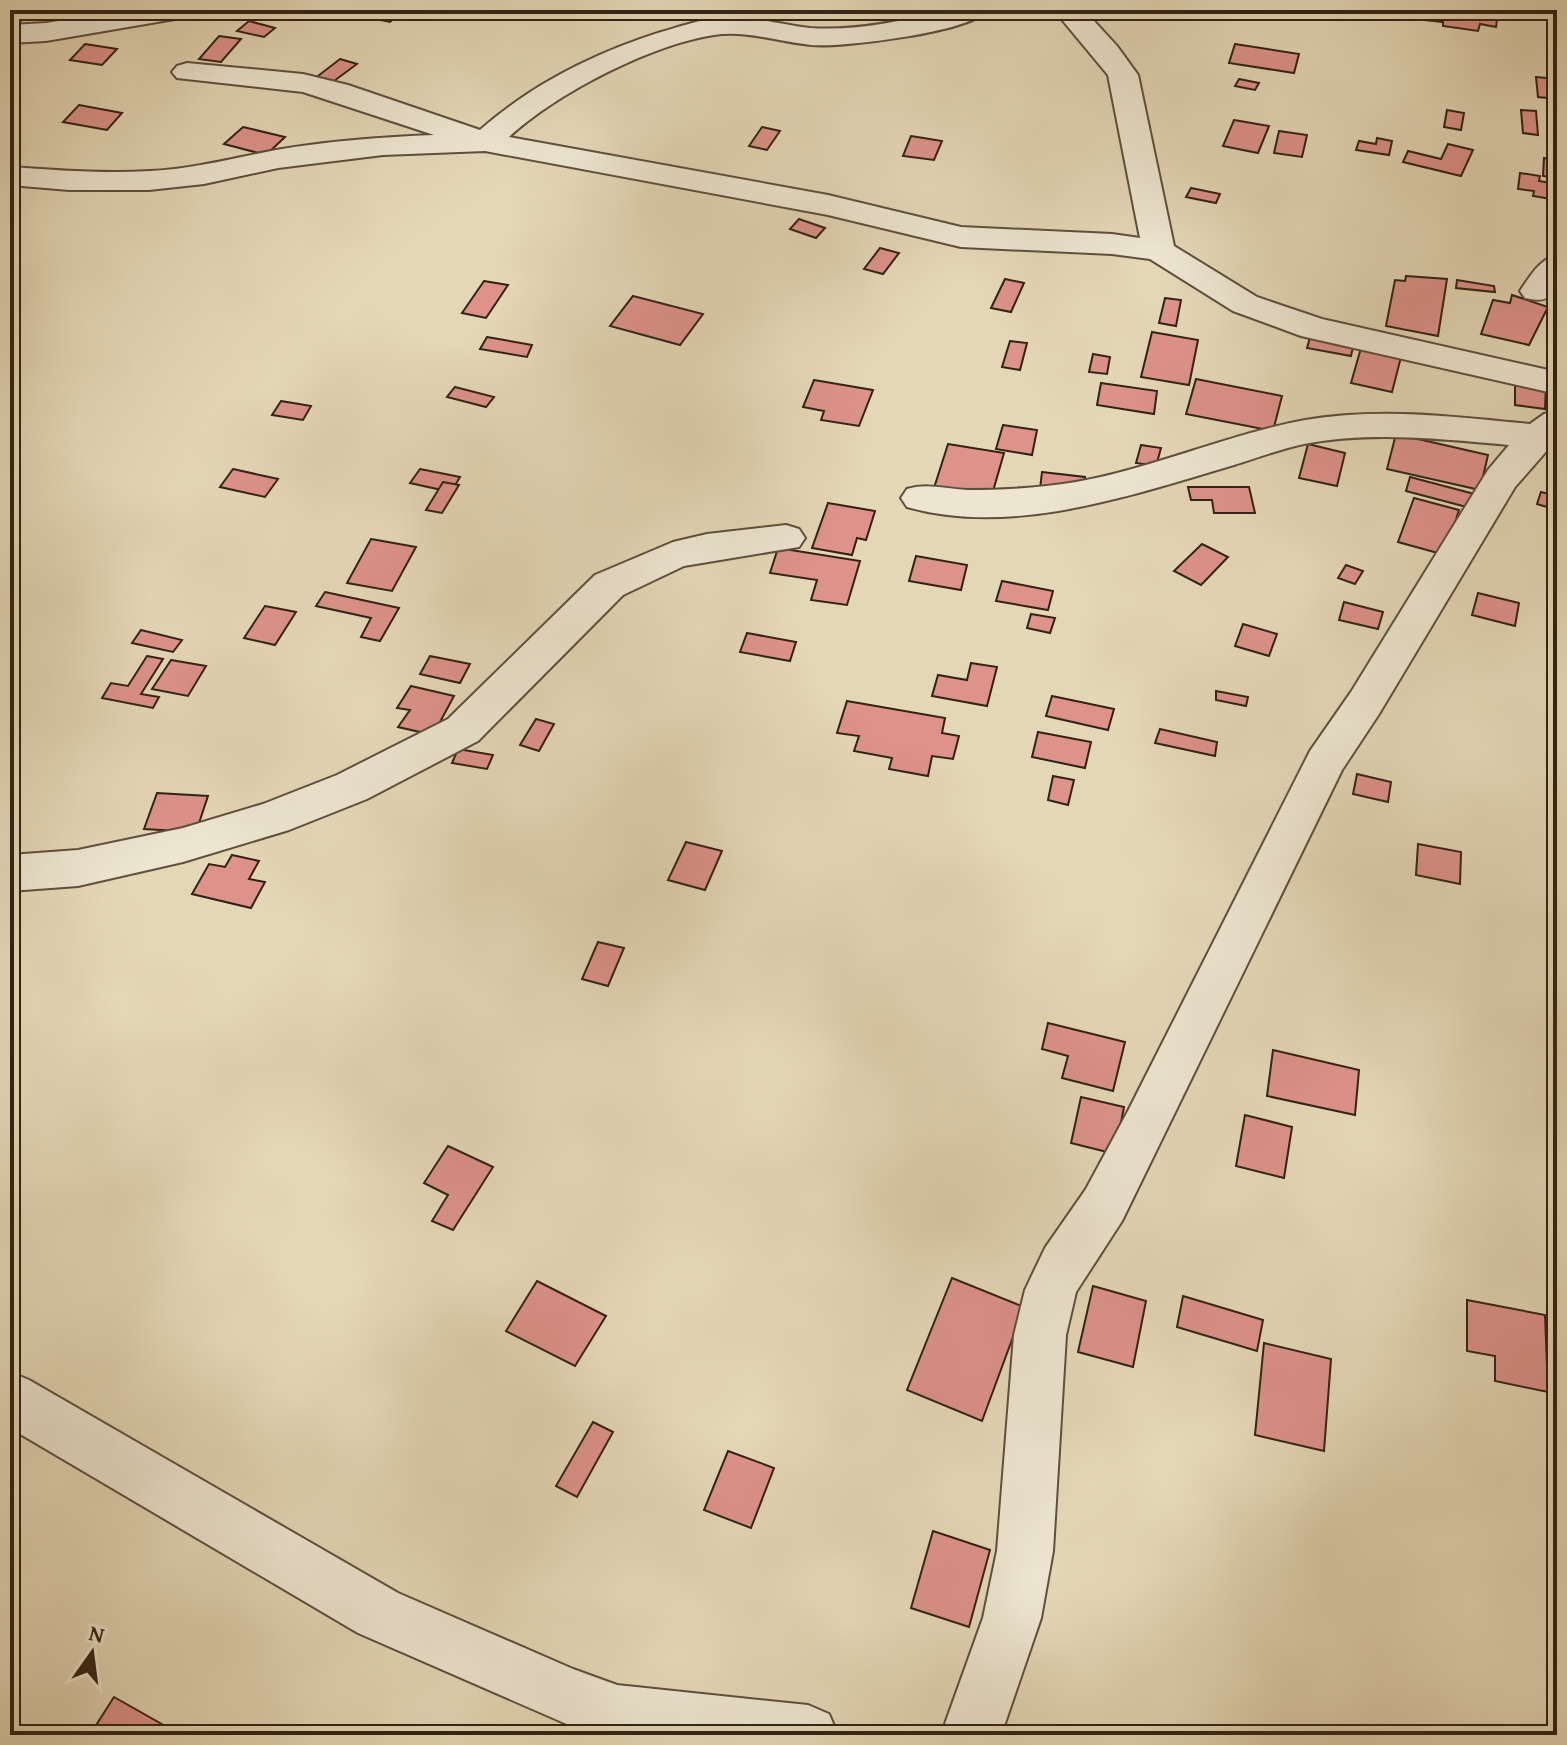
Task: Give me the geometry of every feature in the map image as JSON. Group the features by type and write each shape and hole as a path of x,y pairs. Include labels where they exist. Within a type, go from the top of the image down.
{"street":[{"path":"10,34 46,32 175,10"},
{"path":"10,176 69,181 149,181 204,175 278,159 383,146 485,142 507,121 565,81 610,60 714,26 737,25 823,37 928,24 973,10"},
{"path":"1068,10 1107,52 1123,75 1159,251"},
{"path":"187,72 303,83 337,91 485,142 787,196 961,237 1112,244 1159,251 1245,304 1313,328 1557,383"},
{"path":"920,498 993,505 1101,491 1303,432 1364,423 1547,429"},
{"path":"971,1735 1012,1618 1025,1551 1040,1335 1051,1290 1063,1265 1104,1205 1145,1126 1325,762 1501,479 1547,429"},
{"path":"10,873 78,868 183,845 274,818 352,787 463,730 609,585 673,555 707,547 786,538"},
{"path":"10,1398 378,1613 566,1696 597,1725 808,1735"}],"building":[{"path":"10,10 30,12 20,22 10,21"},
{"path":"349,10 402,10 390,22 346,13"},
{"path":"1387,10 1492,10 1498,13 1496,27 1480,24 1478,31 1443,26 1443,22 1385,16"},
{"path":"249,21 275,28 264,37 237,31"},
{"path":"219,36 241,39 221,62 199,59"},
{"path":"85,44 117,49 102,65 70,60"},
{"path":"1235,44 1299,54 1294,73 1229,63"},
{"path":"340,59 357,64 330,84 314,79"},
{"path":"1536,77 1557,79 1557,99 1538,97"},
{"path":"1239,79 1259,83 1255,90 1235,86"},
{"path":"79,105 122,113 107,130 63,122"},
{"path":"1447,110 1464,113 1461,130 1444,127"},
{"path":"1521,110 1536,111 1538,135 1523,133"},
{"path":"1234,120 1269,126 1258,153 1223,146"},
{"path":"243,127 285,137 266,155 224,144"},
{"path":"762,127 780,131 767,150 749,146"},
{"path":"1279,131 1307,135 1302,157 1274,153"},
{"path":"911,136 942,141 934,160 903,156"},
{"path":"1377,138 1392,141 1389,155 1356,150 1359,141 1376,144"},
{"path":"1448,144 1473,150 1461,176 1403,162 1408,151 1441,159"},
{"path":"1544,158 1557,160 1557,178 1543,176"},
{"path":"1520,173 1540,176 1539,181 1557,184 1557,200 1533,196 1534,191 1518,189"},
{"path":"1191,188 1220,194 1216,203 1186,197"},
{"path":"799,219 825,228 816,238 790,229"},
{"path":"880,248 899,253 883,274 864,269"},
{"path":"1406,276 1447,279 1438,336 1386,326 1395,280 1405,281"},
{"path":"1005,279 1024,283 1011,312 991,308"},
{"path":"1457,280 1494,286 1495,292 1456,288"},
{"path":"484,281 508,285 486,318 462,313"},
{"path":"1512,295 1548,307 1529,345 1481,334 1493,300 1510,303"},
{"path":"633,296 703,314 680,345 610,326"},
{"path":"1165,298 1181,300 1176,326 1159,323"},
{"path":"1152,332 1198,340 1189,385 1141,377"},
{"path":"1311,334 1354,343 1351,356 1307,348"},
{"path":"487,337 532,345 527,357 480,349"},
{"path":"1010,341 1027,343 1020,370 1002,367"},
{"path":"1361,348 1401,357 1392,392 1351,383"},
{"path":"1093,354 1110,357 1107,374 1089,372"},
{"path":"1196,379 1282,396 1273,431 1186,414"},
{"path":"814,380 873,390 859,426 821,420 824,411 803,407"},
{"path":"1515,381 1546,386 1545,409 1515,405"},
{"path":"1101,383 1157,391 1154,414 1097,405"},
{"path":"455,387 494,397 486,407 447,397"},
{"path":"281,401 311,406 303,420 272,415"},
{"path":"1003,425 1037,430 1032,455 996,449"},
{"path":"1396,434 1488,455 1480,490 1387,469"},
{"path":"948,444 1004,453 991,498 934,488"},
{"path":"1308,444 1345,453 1337,486 1299,478"},
{"path":"1141,445 1161,448 1156,466 1136,463"},
{"path":"233,469 278,479 265,497 220,487"},
{"path":"420,469 460,477 451,492 410,483"},
{"path":"1042,472 1085,477 1084,494 1040,489"},
{"path":"1410,477 1482,496 1478,510 1406,491"},
{"path":"443,482 459,485 442,513 426,510"},
{"path":"1188,487 1249,487 1255,513 1214,513 1212,500 1191,500"},
{"path":"1541,492 1557,496 1557,510 1537,504"},
{"path":"1414,498 1459,510 1445,555 1398,542"},
{"path":"828,503 875,511 866,540 857,538 852,555 812,548"},
{"path":"371,539 416,547 392,591 347,583"},
{"path":"1202,544 1228,557 1201,585 1174,571"},
{"path":"778,548 860,561 847,605 811,600 817,580 770,573"},
{"path":"916,556 967,565 961,590 909,581"},
{"path":"1346,565 1363,571 1355,584 1338,578"},
{"path":"1002,581 1053,591 1048,610 996,601"},
{"path":"325,592 399,608 380,641 361,637 371,618 316,606"},
{"path":"1478,593 1519,603 1515,626 1472,615"},
{"path":"1344,602 1383,612 1378,629 1339,620"},
{"path":"265,606 296,612 275,645 244,638"},
{"path":"1031,614 1055,618 1050,633 1027,628"},
{"path":"1243,624 1277,634 1269,656 1235,646"},
{"path":"141,630 182,640 173,652 132,643"},
{"path":"747,633 796,642 790,661 740,652"},
{"path":"147,656 163,659 141,694 159,697 153,708 102,698 111,683 128,686"},
{"path":"430,656 470,664 460,683 420,674"},
{"path":"171,660 206,666 188,696 152,689"},
{"path":"971,663 997,667 987,706 932,696 938,675 967,680"},
{"path":"411,686 454,696 433,735 398,727 410,710 397,708"},
{"path":"1216,691 1248,697 1246,706 1216,700"},
{"path":"1052,696 1114,709 1108,730 1046,716"},
{"path":"847,701 945,718 942,733 959,736 953,759 932,756 928,776 889,769 892,758 854,751 859,736 837,733"},
{"path":"536,719 554,724 539,751 520,745"},
{"path":"1160,729 1217,742 1215,756 1155,743"},
{"path":"1038,732 1091,742 1085,768 1032,757"},
{"path":"458,749 493,755 487,769 452,763"},
{"path":"1357,774 1391,782 1388,802 1353,794"},
{"path":"1053,776 1074,780 1068,805 1048,800"},
{"path":"157,793 208,796 196,832 144,829"},
{"path":"686,842 722,851 705,890 668,880"},
{"path":"1418,844 1461,852 1460,884 1416,875"},
{"path":"232,855 259,861 249,879 265,882 251,908 192,894 209,864 225,867"},
{"path":"598,942 624,948 608,986 582,979"},
{"path":"1048,1023 1125,1042 1113,1091 1062,1078 1068,1056 1042,1049"},
{"path":"1273,1050 1359,1070 1355,1115 1267,1096"},
{"path":"1081,1097 1124,1107 1115,1154 1071,1143"},
{"path":"1245,1115 1292,1127 1284,1178 1236,1166"},
{"path":"448,1146 493,1167 453,1230 432,1221 448,1195 424,1183"},
{"path":"952,1278 1024,1307 982,1421 907,1390"},
{"path":"537,1281 606,1316 575,1366 506,1331"},
{"path":"1093,1286 1146,1301 1133,1367 1078,1352"},
{"path":"1183,1296 1263,1320 1257,1351 1177,1327"},
{"path":"1467,1300 1545,1315 1548,1392 1495,1381 1495,1356 1467,1351"},
{"path":"1264,1343 1331,1359 1324,1451 1255,1435"},
{"path":"593,1422 613,1432 577,1497 556,1486"},
{"path":"728,1451 774,1468 751,1528 704,1510"},
{"path":"933,1531 990,1550 969,1627 911,1608"},
{"path":"114,1697 181,1735 102,1735 93,1730"}]}
